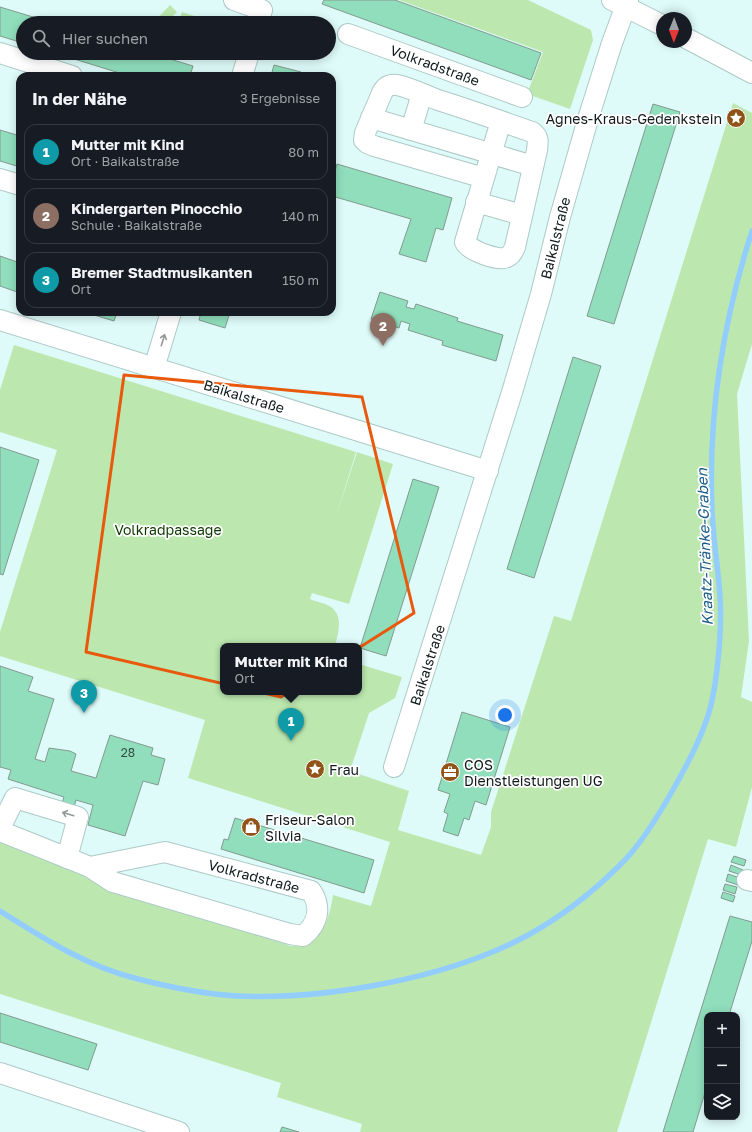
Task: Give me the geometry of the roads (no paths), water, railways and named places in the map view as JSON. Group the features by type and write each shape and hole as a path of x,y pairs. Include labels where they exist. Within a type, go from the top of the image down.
{"street":[{"path":"234,0 262,10 260,16"},
{"path":"622,2 656,22"},
{"name":"Baikalstraße","path":"394,767 534,321 560,217 612,43 622,2"},
{"name":"Volkradstraße","path":"348,34 522,97"},
{"path":"692,41 752,73"},
{"path":"0,53 16,58"},
{"path":"22,60 59,72"},
{"path":"243,72 247,60"},
{"path":"484,178 367,143 364,140 365,133 385,87 397,85 501,121 536,135 538,141 533,166 511,255 500,259 472,250 467,247 465,242 466,234 484,178 501,121"},
{"path":"410,130 422,94"},
{"path":"372,118 533,166"},
{"path":"0,179 16,184"},
{"path":"476,202 522,215"},
{"path":"154,368 170,316"},
{"name":"Baikalstraße","path":"0,320 488,471"},
{"path":"0,828 15,798 78,817 67,858"},
{"name":"Volkradstraße","path":"0,832 90,867 113,882 290,934 304,936 312,929 319,908 311,891 165,852 90,867"},
{"path":"0,1073 179,1132"}],"waterway":[{"name":"Kraatz-Tränke-Graben","path":"0,911 66,951 119,974 162,985 225,995 272,996 310,994 348,990 387,983 426,974 463,963 498,949 542,927 566,911 610,875 642,839 674,788 699,740 713,697 719,652 720,596 713,531 711,473 712,438 715,403 726,333 733,299 752,231"}],"place":[{"name":"Agnes-Kraus-Gedenkstein","path":"736,118"},
{"name":"Kindergarten Pinocchio","path":"383,346"},
{"name":"Bremer Stadtmusikanten","path":"84,713"},
{"name":"Mutter mit Kind","path":"291,741"},
{"name":"Frau","path":"315,769"},
{"name":"COS Dienstleistungen UG","path":"450,772"},
{"name":"Friseur-Salon Silvia","path":"251,827"}],"park label":[{"name":"Volkradpassage","path":"168,529"}]}
